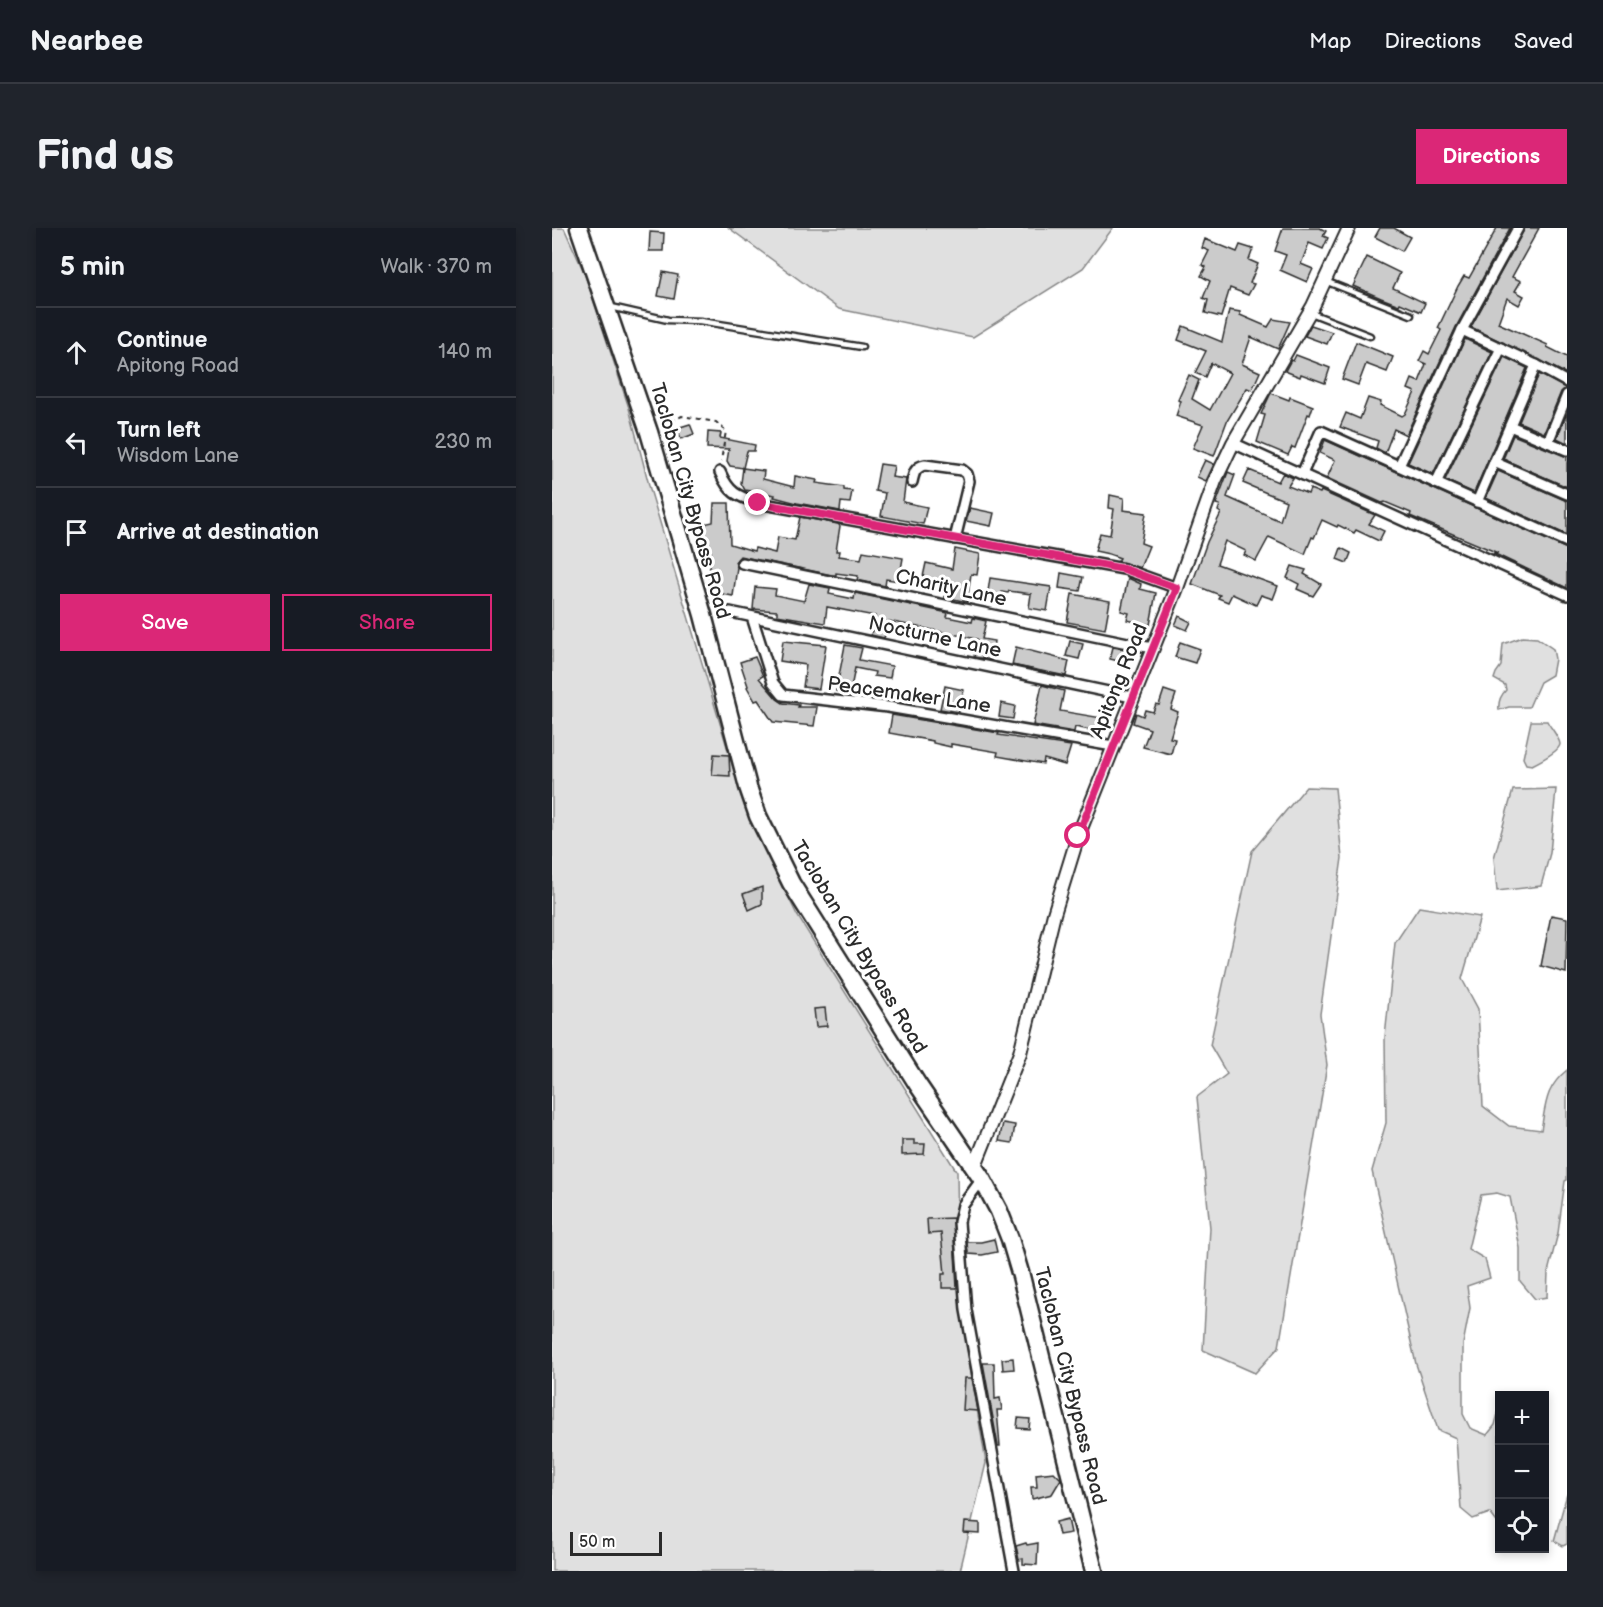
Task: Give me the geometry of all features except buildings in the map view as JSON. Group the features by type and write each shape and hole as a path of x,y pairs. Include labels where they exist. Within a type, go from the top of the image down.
{"highway":[{"name":"Tacloban City Bypass Road","path":"579,228 649,432 703,615 748,787 758,816 791,883 918,1085 978,1173 999,1211 1013,1248 1094,1571"}],"street":[{"name":"Apitong Road","path":"978,1173 1020,1053 1061,891 1078,836 1177,588 1215,481 1233,443 1309,312 1349,228"},
{"path":"1399,466 1462,330 1518,228"},
{"path":"1462,330 1567,382"},
{"path":"1436,483 1502,348"},
{"path":"1477,502 1536,365"},
{"path":"1548,442 1567,395"},
{"path":"1510,426 1567,450"},
{"path":"1302,474 1321,431 1567,542"},
{"path":"1233,443 1567,595"},
{"path":"1494,462 1567,494"},
{"path":"912,482 915,470 925,465 962,470 967,474 969,481 955,539"},
{"path":"720,472 727,487 739,497 758,503 1124,569 1177,588"},
{"name":"Charity Lane","path":"742,563 1152,648"},
{"name":"Nocturne Lane","path":"730,612 1132,697"},
{"name":"Peacemaker Lane","path":"752,617 773,683 783,694 888,707 1113,746"},
{"path":"978,1173 963,1205 959,1222 966,1310 1014,1571"}],"lane":[{"path":"1324,280 1411,315"},
{"path":"607,306 668,320 700,321 862,347"},
{"path":"1309,312 1370,336"}],"path":[{"path":"649,432 682,416 716,422 726,431 720,472"}],"shaded area":[{"path":"552,228 564,228 584,272 629,408 650,489 745,807 797,915 957,1172 959,1300 986,1463 960,1571 552,1571"},
{"path":"729,228 1113,228 1083,268 973,337 839,309"},
{"path":"1522,637 1537,638 1553,649 1555,659 1552,675 1540,682 1529,707 1509,707 1499,710 1500,699 1506,690 1505,685 1494,679 1501,666 1503,644"},
{"path":"1531,721 1547,721 1560,744 1553,753 1532,765 1526,764 1523,758"},
{"path":"1306,787 1335,788 1342,858 1320,1014 1327,1065 1279,1347 1255,1373 1203,1350 1210,1228 1197,1097 1227,1074 1210,1045 1252,851"},
{"path":"1556,789 1550,853 1541,886 1497,891 1494,858 1513,790"},
{"path":"1419,907 1480,917 1462,979 1478,1009 1483,1106 1509,1126 1541,1130 1550,1090 1567,1070 1567,1180 1565,1181 1558,1233 1548,1272 1547,1297 1535,1299 1520,1281 1520,1248 1510,1197 1497,1193 1481,1195 1468,1249 1485,1259 1490,1278 1467,1286 1470,1308 1463,1344 1463,1414 1470,1428 1487,1435 1495,1425 1495,1520 1490,1513 1473,1519 1461,1509 1456,1438 1438,1430 1416,1364 1372,1171 1386,1123 1385,1037 1395,943"},
{"path":"1567,1494 1567,1544 1563,1546 1554,1541"}],"route":[{"path":"758,503 1124,569 1177,588 1078,836"}]}
